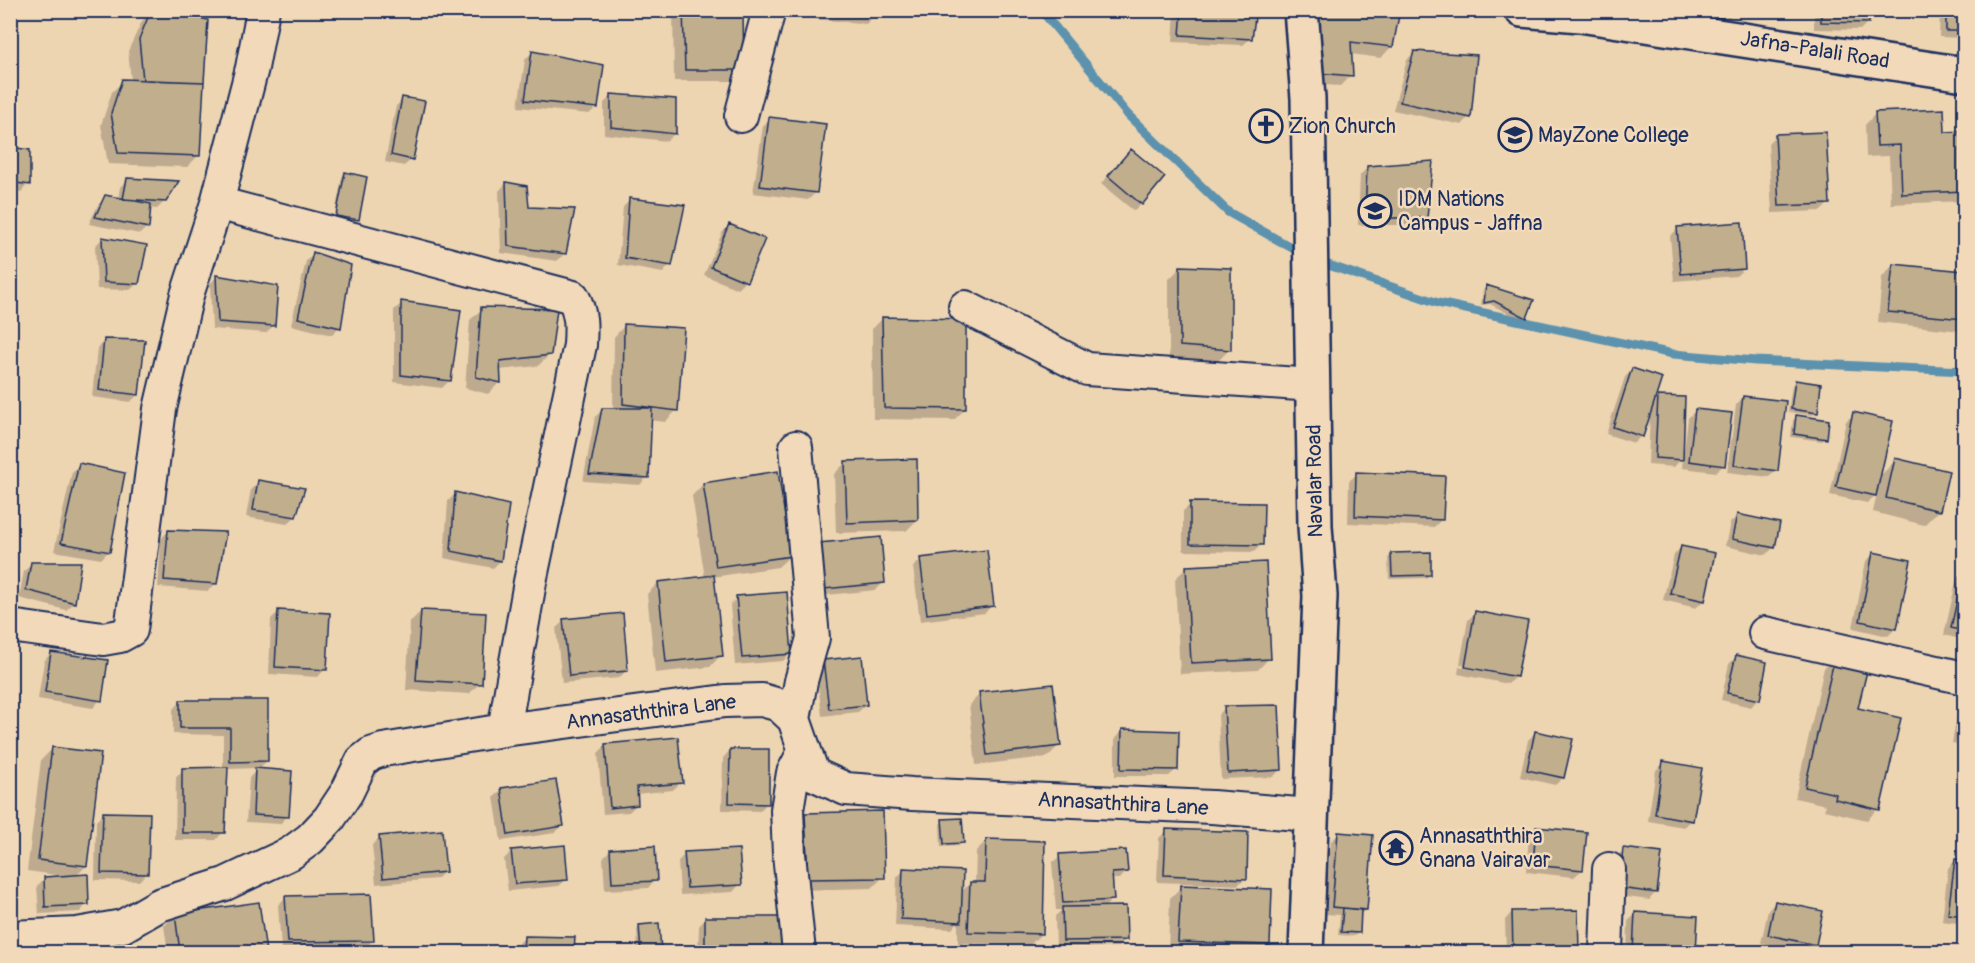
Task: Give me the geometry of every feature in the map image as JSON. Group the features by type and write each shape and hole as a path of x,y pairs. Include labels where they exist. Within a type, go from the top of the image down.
{"street":[{"path":"10,626 104,639 120,636 131,630 160,409 187,295 217,203 252,68 263,10"},
{"path":"741,116 769,10"},
{"name":"Navalar Road","path":"1301,10 1308,98 1315,526 1320,596 1306,952"},
{"name":"Jafna-Palali Road","path":"1522,10 1580,15 1965,74"},
{"path":"217,203 573,297 581,320 580,345 530,582 504,730"},
{"path":"965,307 1087,369 1313,385"},
{"path":"794,719 801,681 813,638 796,447"},
{"path":"1765,633 1965,678"},
{"name":"Annasaththira Lane","path":"10,937 77,934 123,926 159,904 225,884 291,853 310,839 329,819 362,761 371,754 383,750 504,730 725,701 762,700 779,705 794,719 813,774 846,789 1212,807 1311,815"},
{"path":"799,952 787,810 793,773 804,752"},
{"path":"1606,952 1610,869"}],"building":[{"path":"151,10 164,10 208,20 204,82 143,80 139,39"},
{"path":"683,10 743,10 744,70 685,70"},
{"path":"822,10 876,10 875,17"},
{"path":"1182,10 1256,10 1252,39 1180,35"},
{"path":"1318,10 1400,10 1393,47 1351,42 1353,76 1318,73"},
{"path":"1821,10 1870,10 1869,23 1821,22"},
{"path":"1946,10 1964,10 1964,31 1946,31"},
{"path":"532,51 604,65 598,108 525,100"},
{"path":"1414,51 1477,55 1471,118 1400,102"},
{"path":"122,79 204,82 200,156 118,153 111,113"},
{"path":"611,94 676,99 676,134 611,127"},
{"path":"402,97 425,101 413,160 391,155"},
{"path":"1944,109 1945,132 1964,131 1964,191 1902,194 1900,145 1877,146 1875,112"},
{"path":"769,117 826,124 817,193 760,186"},
{"path":"1826,132 1830,204 1779,206 1775,134"},
{"path":"10,147 30,150 30,185 10,182"},
{"path":"1131,149 1165,177 1142,205 1108,176"},
{"path":"1433,161 1427,218 1365,218 1367,166"},
{"path":"345,172 367,177 359,220 336,216"},
{"path":"127,178 179,181 166,202 123,199"},
{"path":"506,182 527,186 529,207 575,209 566,254 508,246"},
{"path":"105,195 151,204 149,228 95,217"},
{"path":"629,198 685,205 672,266 625,258"},
{"path":"1742,222 1745,269 1681,274 1677,227"},
{"path":"729,224 765,239 747,282 711,267"},
{"path":"102,237 147,245 139,284 104,282"},
{"path":"313,252 351,265 341,328 298,318"},
{"path":"1893,264 1964,271 1964,319 1888,312"},
{"path":"1180,266 1231,268 1231,350 1180,346"},
{"path":"216,275 278,286 275,326 218,322"},
{"path":"1486,285 1534,300 1527,318 1494,301 1484,303"},
{"path":"401,301 461,310 451,381 401,375"},
{"path":"481,307 557,309 551,355 500,361 501,383 476,377"},
{"path":"882,317 966,319 966,409 884,408"},
{"path":"624,324 684,328 678,411 623,404"},
{"path":"104,339 145,340 139,395 99,390"},
{"path":"1632,368 1662,378 1643,437 1613,427"},
{"path":"1795,380 1821,384 1818,413 1791,409"},
{"path":"1658,396 1685,397 1683,460 1655,458"},
{"path":"1743,396 1786,401 1778,471 1734,465"},
{"path":"602,408 652,408 649,478 589,474"},
{"path":"1695,409 1732,413 1725,466 1689,461"},
{"path":"1853,412 1893,421 1876,496 1836,487"},
{"path":"1796,415 1829,420 1827,439 1794,434"},
{"path":"1895,458 1949,471 1940,511 1886,498"},
{"path":"917,459 918,520 847,523 845,461"},
{"path":"79,463 125,473 110,552 61,543"},
{"path":"778,471 791,556 716,567 703,483"},
{"path":"1356,472 1445,476 1443,520 1355,516"},
{"path":"258,480 305,488 296,517 253,510"},
{"path":"455,492 509,505 501,561 451,551"},
{"path":"1190,502 1264,503 1263,545 1190,544"},
{"path":"1737,514 1780,523 1775,548 1732,539"},
{"path":"168,530 226,532 217,584 164,580"},
{"path":"881,537 885,583 824,589 819,543"},
{"path":"1681,546 1715,553 1705,601 1670,593"},
{"path":"987,550 994,606 927,614 920,558"},
{"path":"1431,552 1431,575 1392,576 1391,553"},
{"path":"1873,552 1911,560 1897,629 1860,621"},
{"path":"31,562 81,562 75,603 26,590"},
{"path":"1266,562 1271,659 1191,663 1186,566"},
{"path":"1964,568 1964,631 1951,628"},
{"path":"714,575 723,656 666,662 658,582"},
{"path":"787,592 792,654 742,658 736,596"},
{"path":"278,610 330,613 327,670 275,667"},
{"path":"421,610 486,613 482,684 416,680"},
{"path":"1475,611 1528,621 1517,677 1465,667"},
{"path":"623,613 628,671 569,676 563,619"},
{"path":"51,652 108,660 102,701 45,692"},
{"path":"1736,655 1767,662 1760,700 1727,693"},
{"path":"862,656 867,705 829,709 823,660"},
{"path":"1835,656 1869,663 1858,708 1901,718 1880,810 1835,799 1836,794 1805,787"},
{"path":"1053,684 1061,746 987,755 979,692"},
{"path":"180,700 268,700 268,761 230,762 230,728 180,728"},
{"path":"1279,705 1282,770 1228,773 1224,706"},
{"path":"1964,707 1964,737 1958,736"},
{"path":"1122,729 1179,731 1178,770 1121,769"},
{"path":"1535,731 1573,739 1564,778 1527,770"},
{"path":"678,737 683,783 637,787 638,805 610,808 605,744"},
{"path":"52,747 101,753 87,866 38,860"},
{"path":"730,749 769,749 769,804 729,803"},
{"path":"1663,761 1702,768 1693,821 1655,814"},
{"path":"228,767 225,833 182,833 182,768"},
{"path":"255,768 292,771 289,817 253,815"},
{"path":"556,780 564,826 508,835 501,788"},
{"path":"883,811 885,878 808,879 805,813"},
{"path":"103,812 150,813 148,874 101,873"},
{"path":"962,818 964,843 944,844 942,819"},
{"path":"1536,827 1587,832 1583,870 1533,865"},
{"path":"1166,829 1248,832 1247,879 1164,875"},
{"path":"442,830 446,872 383,878 379,836"},
{"path":"1338,832 1373,835 1367,910 1332,907"},
{"path":"986,839 1045,841 1043,934 968,932 970,882 985,882"},
{"path":"565,845 568,880 515,884 511,850"},
{"path":"655,846 657,881 612,883 610,849"},
{"path":"1623,848 1662,853 1657,893 1619,888"},
{"path":"739,849 742,885 687,888 684,852"},
{"path":"1126,850 1128,872 1112,873 1114,900 1063,903 1059,854"},
{"path":"1955,859 1964,860 1964,916 1948,914"},
{"path":"903,868 963,871 961,922 901,919"},
{"path":"88,874 89,905 45,907 44,877"},
{"path":"1181,885 1272,889 1270,945 1178,942"},
{"path":"371,894 374,941 288,942 285,896"},
{"path":"1775,901 1823,911 1816,945 1768,935"},
{"path":"259,902 266,952 180,952 175,914"},
{"path":"1126,906 1127,940 1063,941 1062,907"},
{"path":"1343,908 1361,910 1360,933 1341,932"},
{"path":"1578,910 1579,952 1513,952 1512,911"},
{"path":"1635,912 1698,916 1696,952 1633,952"},
{"path":"705,917 787,917 787,950 705,949"},
{"path":"659,923 661,951 641,952 639,925"},
{"path":"524,936 575,937 574,952 523,952"}],"waterway":[{"path":"1041,10 1128,115 1228,212 1305,255"},
{"path":"1317,261 1438,303 1673,354 1756,361 1964,371"}],"place":[{"name":"Zion Church","path":"1266,126"},
{"name":"MayZone College","path":"1515,135"},
{"name":"IDM Nations Campus - Jaffna","path":"1375,211"},
{"name":"Annasaththira Gnana Vairavar","path":"1396,848"}]}
